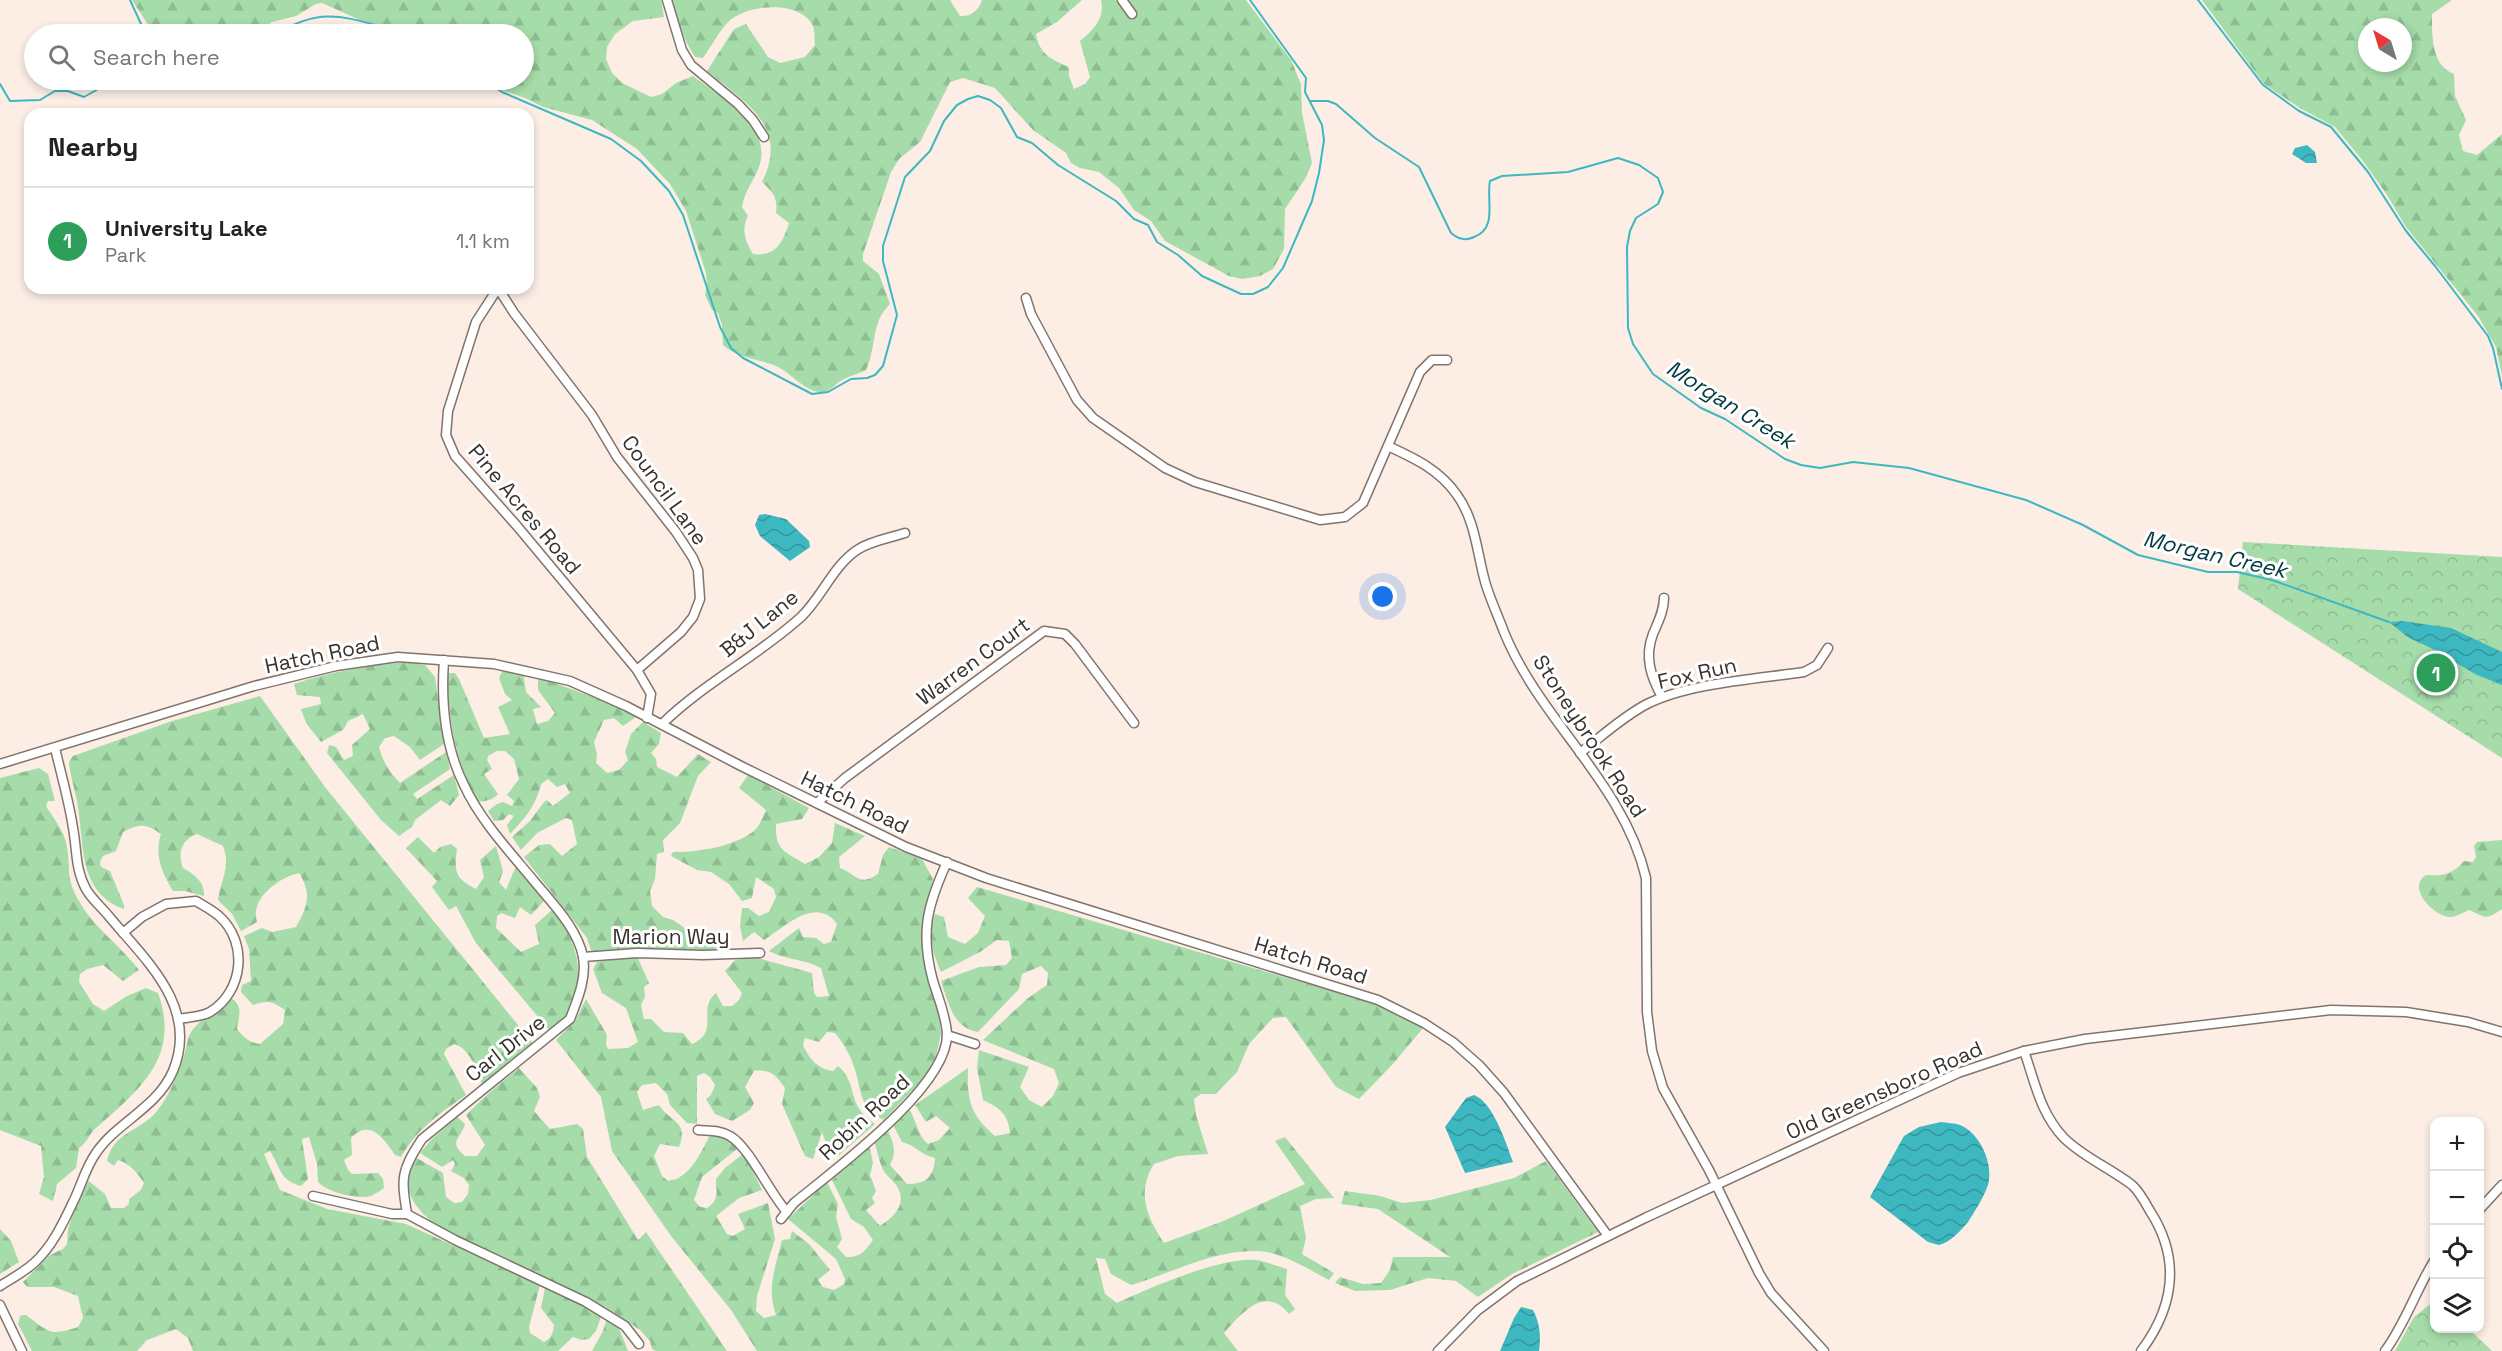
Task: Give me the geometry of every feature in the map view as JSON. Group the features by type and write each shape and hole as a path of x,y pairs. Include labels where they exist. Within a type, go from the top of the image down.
{"street":[{"path":"667,0 682,50 691,65 738,104 753,120 764,137"},
{"path":"1122,0 1132,14"},
{"name":"Pine Acres Road","path":"494,294 476,322 454,389 446,423 449,446 455,456 502,508 638,670"},
{"name":"Council Lane","path":"502,294 592,415 617,457 676,532 698,570 700,599 693,617 681,632 638,670"},
{"path":"1026,298 1031,314 1050,352 1084,410 1165,468 1186,478 1320,520 1336,519 1351,513 1362,503 1420,372 1432,360 1448,360"},
{"name":"Stoneybrook Road","path":"1388,446 1437,472 1463,503 1472,526 1486,585 1504,633 1537,693 1628,823 1642,859 1648,897 1647,1012 1652,1051 1671,1105 1690,1136 1744,1246 1771,1293 1824,1351"},
{"name":"B&J Lane","path":"662,724 690,699 801,617 841,565 855,551 905,533"},
{"path":"1662,698 1651,673 1648,656 1652,636 1663,610 1664,598"},
{"name":"Warren Court","path":"817,803 845,778 1044,631 1065,634 1075,644 1134,723"},
{"name":"Fox Run","path":"1580,753 1632,713 1662,698 1683,691 1804,672 1816,665 1828,648"},
{"name":"Hatch Road","path":"0,764 305,672 371,659 398,657 494,664 570,681 662,724 741,766 906,847 986,878 1378,1000 1404,1011 1453,1042 1479,1065 1504,1093 1608,1236"},
{"path":"444,660 445,721 449,746 464,786 492,828 568,924 583,957"},
{"path":"638,670 651,694 647,718"},
{"path":"0,1286 34,1263 56,1237 87,1166 102,1145 162,1091 173,1071 179,1049 175,1001 161,979 87,890 77,866 73,827 55,748"},
{"path":"946,862 933,898 926,927 926,951 947,1035 975,1044"},
{"path":"123,933 142,917 166,904 196,901 219,917 227,926 238,951 239,969 229,995 209,1013 178,1019"},
{"name":"Marion Way","path":"583,957 637,953 760,953"},
{"name":"Carl Drive","path":"407,1214 402,1187 406,1163 422,1139 570,1019 579,996 583,957"},
{"name":"Old Greensboro Road","path":"1438,1351 1495,1296 1517,1281 1716,1185 1958,1073 2024,1052 2085,1040 2331,1010 2379,1010 2428,1015 2502,1032"},
{"name":"Robin Road","path":"698,1130 719,1132 735,1140 749,1155 784,1215 925,1086 941,1060 947,1035"},
{"path":"2024,1052 2038,1096 2051,1123 2076,1148 2133,1186 2156,1219 2164,1239 2170,1266 2168,1296 2160,1322 2141,1351"},
{"path":"2484,1205 2502,1185"},
{"path":"313,1196 392,1214 407,1214 465,1246 586,1302 625,1326 639,1344"},
{"path":"2385,1351 2396,1336 2430,1267"},
{"path":"0,1305 22,1351"}],"green space":[{"path":"132,0 661,0 664,17 633,21 615,34 607,47 606,59 612,73 622,83 651,97 662,94 676,83 693,76 729,102 750,124 758,136 761,150 760,164 745,195 742,207 748,216 745,235 753,254 773,251 781,242 789,223 776,213 774,196 762,182 769,163 771,146 767,131 748,105 707,71 734,29 746,24 768,57 780,63 805,57 815,45 813,26 807,18 786,8 759,8 747,11 727,23 703,58 695,57 681,30 673,0 950,0 960,16 964,16 974,12 982,0 1082,0 1057,22 1036,34 1040,47 1047,55 1069,67 1069,76 1074,89 1085,84 1090,77 1080,41 1094,28 1100,18 1101,0 1116,0 1130,19 1136,15 1125,0 1246,0 1291,60 1301,84 1302,113 1312,163 1305,179 1285,209 1284,249 1273,269 1260,276 1242,279 1229,276 1165,241 1151,221 1134,210 1119,188 1099,172 1080,168 1071,163 1066,153 1033,130 995,88 963,78 950,82 920,142 899,159 891,172 863,254 863,261 879,274 890,304 879,319 866,370 841,380 827,391 818,392 807,388 776,366 736,354 723,345 722,325 718,313 712,310 705,295 706,273 686,211 670,184 637,149 592,120 543,107 502,90 534,90 534,24 375,24 322,3 296,16 270,24 147,23"},
{"path":"2202,0 2452,0 2432,14 2432,31 2437,57 2446,70 2454,74 2455,96 2466,120 2459,135 2463,151 2477,155 2502,134 2502,376 2496,347 2478,316 2406,227 2363,161 2335,127 2300,108 2264,84"},
{"path":"2243,542 2502,557 2502,758 2238,589"},
{"path":"407,662 425,665 435,677 444,744 420,760 410,747 394,736 385,738 379,747 382,757 400,783 446,752 450,769 413,794 417,799 454,775 459,795 450,806 441,800 399,836 381,820 327,753 329,745 336,747 344,760 353,756 352,745 370,729 363,714 348,721 343,730 321,742 306,723 301,709 321,704 320,697 297,695 294,684 350,670"},
{"path":"504,668 523,672 526,692 541,707 533,709 537,724 548,721 555,713 538,690 538,677 623,708 636,717 623,726 614,718 604,720 594,742 597,754 596,763 607,773 619,770 628,760 625,752 631,734 643,722 661,733 659,744 651,753 656,759 657,767 677,777 698,754 711,762 698,776 680,823 663,840 664,852 657,854 655,879 650,891 652,906 663,917 673,920 693,934 713,939 720,946 711,951 635,948 592,953 587,938 524,857 539,845 550,844 562,856 577,844 572,820 566,818 537,833 521,850 512,837 530,821 544,802 547,800 553,806 570,793 565,784 557,787 548,779 541,784 529,811 510,834 507,825 514,816 509,814 503,820 494,821 488,811 503,802 512,806 514,801 507,795 519,779 514,759 505,751 497,751 488,756 487,760 492,769 484,774 498,794 492,799 481,802 478,802 462,766 452,728 447,687 448,673 455,673 459,679 484,738 510,734 498,707 512,700 505,694 499,678"},
{"path":"260,696 325,787 535,1046 482,1084 465,1050 454,1044 446,1049 444,1054 466,1095 422,1130 401,1157 395,1155 381,1137 370,1130 358,1132 351,1138 352,1155 344,1160 348,1170 352,1174 378,1173 383,1179 384,1188 371,1196 358,1197 343,1194 322,1186 318,1182 317,1164 309,1137 302,1139 308,1179 301,1186 284,1177 270,1151 264,1154 280,1190 327,1209 406,1224 540,1285 529,1327 530,1333 544,1342 552,1335 554,1325 541,1308 545,1288 602,1314 596,1331 589,1339 581,1340 573,1337 558,1351 193,1351 188,1338 176,1329 147,1340 137,1351 32,1351 18,1324 20,1316 26,1315 50,1331 78,1327 83,1318 78,1296 54,1287 27,1287 23,1282 50,1255 63,1249 67,1244 74,1208 86,1179 105,1194 111,1208 124,1208 129,1204 129,1199 141,1190 144,1183 130,1166 118,1160 114,1166 107,1161 110,1151 115,1143 150,1118 162,1105 177,1075 190,1034 198,1023 230,997 239,1008 237,1029 250,1041 260,1044 283,1024 285,1010 270,1002 253,1005 241,992 242,985 251,981 249,949 244,936 262,928 272,932 296,927 307,900 306,887 299,873 287,877 263,895 256,910 257,922 241,931 232,914 218,900 226,867 223,846 197,834 188,839 182,847 181,862 183,868 201,883 204,896 185,891 173,891 160,864 158,849 161,834 142,826 123,832 116,851 103,856 100,862 101,867 110,871 124,909 109,902 91,880 86,867 69,762 73,756 172,721"},
{"path":"39,768 48,774 55,801 48,801 46,806 66,841 70,880 75,893 92,920 139,970 123,981 103,965 87,969 80,974 79,982 93,1004 104,1011 127,996 146,988 158,993 164,1016 164,1036 160,1054 152,1070 141,1085 93,1131 79,1148 76,1168 57,1184 53,1201 39,1194 44,1177 41,1146 0,1130 0,778"},
{"path":"748,775 809,808 802,819 776,824 779,845 791,856 805,864 819,857 832,843 835,823 865,836 839,857 840,868 862,880 878,874 883,855 889,847 922,859 933,879 923,925 941,1033 936,1057 923,1079 884,1120 866,1105 851,1060 835,1033 827,1032 819,1042 805,1038 803,1045 814,1062 822,1068 833,1071 838,1066 845,1073 859,1109 875,1124 837,1157 827,1146 822,1132 813,1159 805,1156 782,1104 785,1088 776,1076 769,1072 754,1071 745,1087 754,1103 750,1110 732,1121 715,1114 706,1099 711,1095 715,1085 704,1073 697,1076 697,1124 687,1123 670,1105 667,1094 656,1083 642,1085 637,1092 643,1110 659,1105 677,1123 682,1132 679,1147 660,1144 654,1156 662,1176 668,1181 676,1179 689,1170 710,1135 729,1138 737,1149 702,1177 694,1200 700,1207 707,1208 714,1202 716,1179 725,1168 744,1153 762,1190 739,1198 716,1216 727,1234 733,1236 745,1229 738,1214 768,1203 775,1239 757,1296 756,1311 764,1318 776,1315 772,1296 773,1277 782,1240 790,1239 792,1231 809,1244 830,1270 818,1280 823,1287 834,1290 844,1284 845,1279 836,1259 788,1219 827,1182 838,1204 836,1217 842,1239 837,1247 846,1257 855,1256 865,1250 873,1240 864,1227 851,1219 832,1180 869,1144 873,1163 870,1175 876,1191 872,1198 875,1203 866,1210 880,1226 894,1215 901,1200 898,1188 883,1169 874,1141 887,1129 894,1147 890,1165 907,1184 919,1183 931,1175 935,1158 902,1142 892,1123 909,1109 924,1140 928,1144 939,1140 950,1128 936,1116 926,1122 915,1105 968,1068 968,1089 975,1114 995,1136 1010,1133 1002,1112 983,1100 977,1068 979,1050 1029,1067 1020,1087 1029,1100 1042,1107 1053,1096 1059,1083 1054,1069 983,1040 1028,998 1047,985 1048,973 1041,966 1022,974 1019,989 978,1032 970,1030 957,1020 946,997 941,981 979,967 1006,965 1012,958 1009,941 997,940 980,952 941,972 932,944 935,914 944,917 948,937 965,944 978,933 985,916 968,898 977,887 1376,1004 1423,1028 1359,1099 1336,1087 1286,1017 1273,1018 1249,1044 1237,1072 1216,1094 1201,1094 1194,1099 1196,1115 1208,1154 1178,1156 1154,1164 1149,1175 1145,1195 1146,1205 1153,1224 1164,1243 1221,1222 1305,1184 1275,1141 1285,1137 1334,1198 1316,1199 1300,1206 1306,1238 1302,1254 1334,1273 1329,1280 1284,1257 1256,1251 1208,1258 1131,1285 1111,1274 1105,1259 1096,1258 1105,1294 1117,1303 1185,1275 1224,1263 1255,1260 1287,1269 1285,1295 1295,1309 1289,1314 1280,1305 1271,1302 1254,1305 1224,1333 1238,1351 757,1351 731,1310 671,1236 612,1151 601,1097 556,1040 575,1021 586,999 607,1035 608,1049 628,1048 638,1042 626,1008 602,993 593,969 597,962 637,956 649,983 644,987 645,997 641,1005 644,1019 651,1019 664,1032 683,1033 692,1044 701,1039 705,1033 708,1006 716,993 723,1006 732,1006 739,1000 742,993 725,971 735,960 754,957 812,973 814,993 817,997 829,996 821,968 769,951 799,928 803,937 816,938 824,944 831,942 837,924 829,916 820,912 810,913 800,916 764,940 754,932 743,941 740,926 742,908 748,908 759,916 769,912 776,897 774,889 756,877 752,898 742,901 729,884 711,872 697,870 671,856 673,852 704,850 727,844 755,830 766,810 739,788"},
{"path":"418,837 434,853 440,847 451,844 457,849 458,874 476,889 484,877 480,860 496,846 503,871 499,882 506,890 516,866 545,900 531,915 520,907 515,918 501,913 497,916 496,928 521,952 539,944 535,925 553,909 561,920 574,946 577,959 577,987 568,1015 550,1031 476,943 456,906 449,910 432,887 437,881 406,848"},
{"path":"2502,840 2502,909 2489,916 2482,916 2469,910 2451,917 2438,913 2425,902 2419,888 2420,881 2426,875 2447,874 2464,861 2473,862 2476,857 2474,846 2477,842"},
{"path":"519,1068 537,1088 540,1097 534,1111 550,1129 577,1124 583,1129 587,1157 638,1240 646,1232 727,1351 656,1351 652,1349 650,1341 640,1330 607,1308 442,1230 417,1207 409,1190 408,1180 415,1157 443,1173 446,1197 454,1203 462,1202 468,1194 469,1185 464,1178 451,1171 455,1164 453,1160 442,1167 420,1153 457,1117 465,1124 457,1140 457,1147 465,1156 477,1156 485,1145 466,1115"},
{"path":"1546,1161 1598,1232 1512,1274 1478,1297 1456,1281 1428,1278 1390,1290 1355,1291 1335,1283 1340,1277 1363,1284 1381,1283 1390,1270 1393,1257 1450,1257 1378,1209 1341,1204 1345,1191 1380,1196 1402,1203 1431,1200 1514,1178"},
{"path":"0,1229 11,1241 19,1262 0,1274"},
{"path":"2430,1304 2430,1333 2473,1333 2492,1351 2395,1351 2414,1317"},
{"path":"607,1318 619,1328 628,1351 592,1351"}],"water":[{"path":"2307,145 2315,152 2317,163 2306,163 2292,154 2295,148"},
{"path":"765,514 786,519 809,541 810,547 790,561 760,536 755,525 759,515"},
{"path":"2403,621 2451,628 2502,652 2502,685 2475,674 2409,638 2389,622"},
{"path":"1474,1095 1481,1099 1493,1114 1513,1162 1465,1173 1445,1127 1466,1098"},
{"path":"1941,1122 1960,1125 1974,1135 1984,1150 1989,1177 1984,1194 1968,1222 1951,1239 1939,1245 1928,1242 1870,1197 1904,1136 1919,1127"},
{"path":"1521,1307 1533,1310 1539,1330 1539,1351 1500,1351 1514,1318"}],"waterway":[{"name":"Morgan Creek","path":"130,0 141,24"},
{"name":"Morgan Creek","path":"499,90 611,139 641,161 669,191 683,215 720,327 731,348 743,358 812,394 828,392 851,379 875,375 883,366 897,315 883,261 883,246 905,177 930,151 944,121 957,105 978,96 990,100 1001,108 1017,137 1032,143 1058,165 1116,201 1134,219 1148,225 1157,242 1178,255 1202,276 1241,294 1253,294 1268,287 1283,268 1312,201 1324,140 1322,125 1305,92 1306,78 1250,0"},
{"path":"2198,0 2263,85 2299,111 2331,127 2368,172 2406,231 2488,336 2502,389"},
{"name":"Morgan Creek","path":"295,24 312,18 328,16 370,24"},
{"path":"0,84 10,101 40,100 55,91 68,91 84,97 96,90"},
{"name":"Morgan Creek","path":"1311,101 1328,101 1336,104 1375,138 1419,167 1451,233 1462,239 1474,237 1486,227 1489,221 1490,181 1502,176 1568,172 1618,158 1639,165 1658,178 1663,192 1658,204 1636,218 1630,231 1627,247 1628,328 1633,344 1653,374 1701,408 1725,419 1785,459 1801,465 1820,468 1853,462 1909,468 2026,500 2083,525 2138,555 2208,572 2237,572 2272,580 2389,622"}],"place":[{"name":"University Lake","path":"2436,673"}]}
